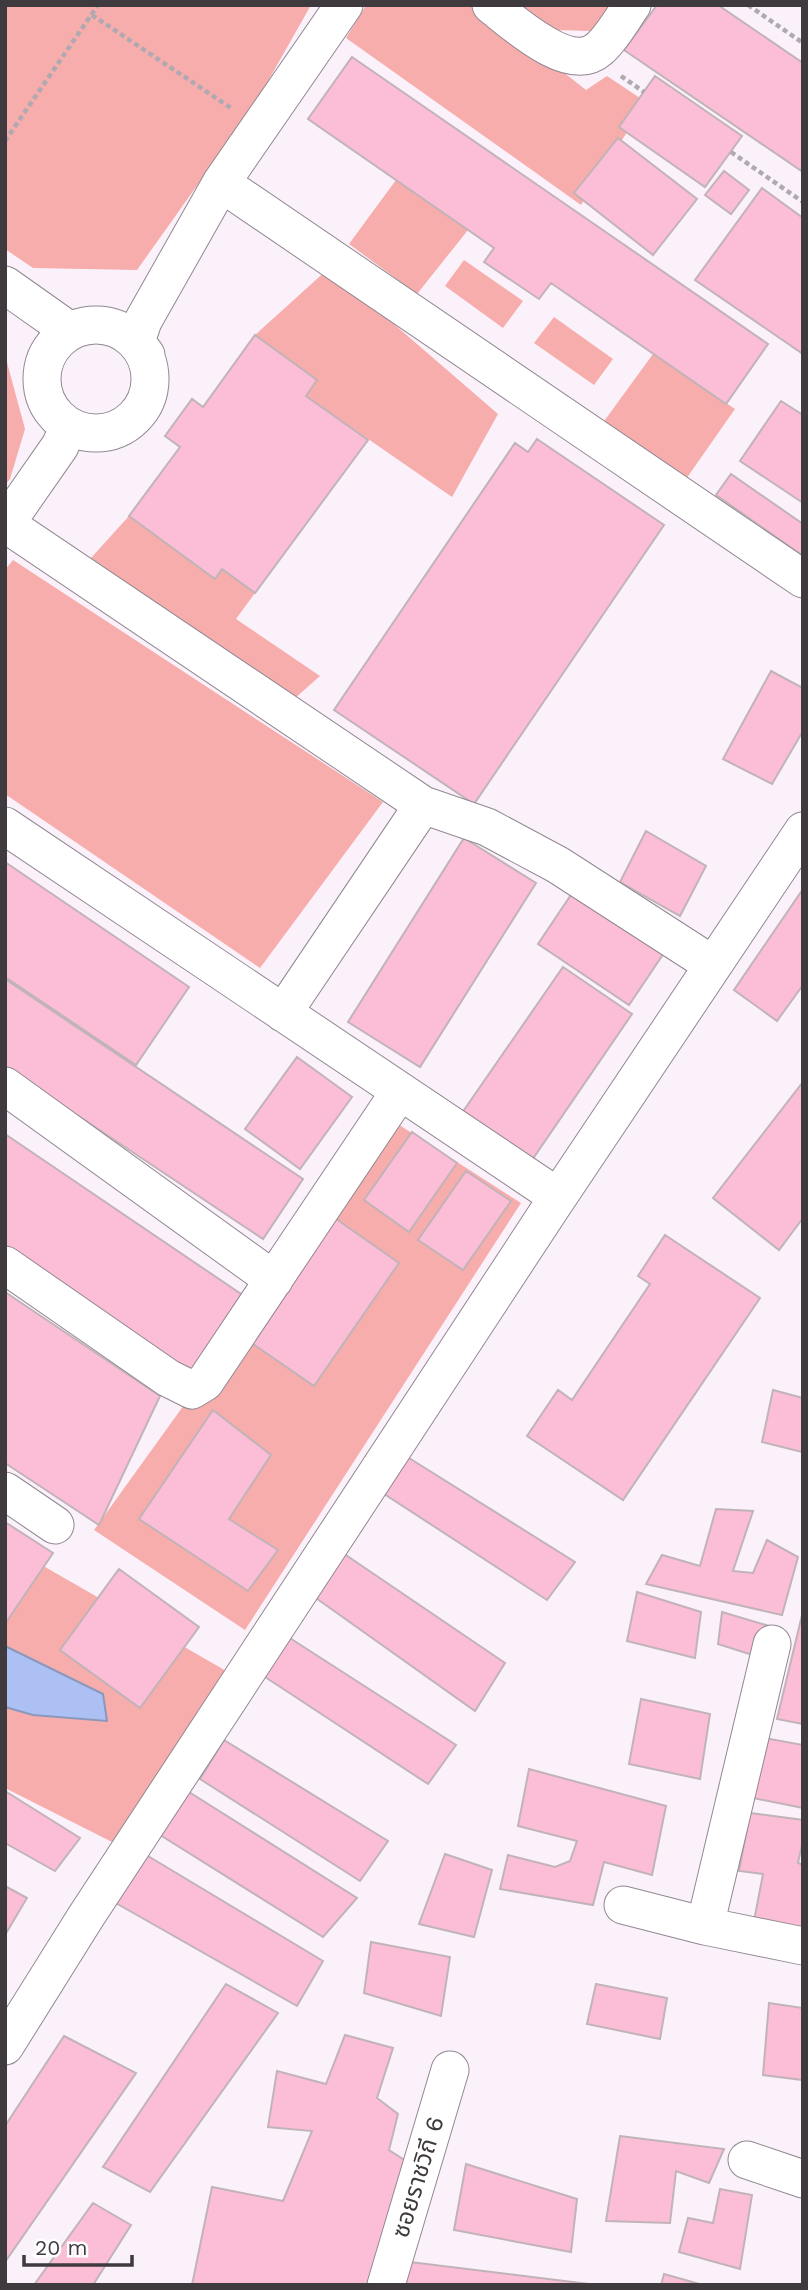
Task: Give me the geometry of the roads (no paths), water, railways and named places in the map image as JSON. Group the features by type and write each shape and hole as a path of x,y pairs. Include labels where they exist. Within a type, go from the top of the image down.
{"street":[{"path":"136,342 143,321 221,183 344,5"},
{"path":"491,5 540,44 576,57 598,50 632,5"},
{"path":"221,183 803,579"},
{"path":"5,285 70,331"},
{"path":"105,325 122,331 136,342 146,355 150,389 144,405 133,419 119,428 103,433 86,432 69,426 56,416 47,403 42,387 42,371 47,355 57,341 70,331 105,325"},
{"path":"69,426 60,446 6,525 423,805 487,827 558,865 713,965"},
{"path":"284,1013 423,805"},
{"path":"5,826 558,1197"},
{"path":"5,2046 85,1918 558,1197 803,831"},
{"path":"5,1086 274,1279"},
{"path":"5,1265 168,1378 191,1390 205,1382 400,1091"},
{"path":"5,1491 55,1525"},
{"path":"705,1926 772,1644"},
{"path":"623,1905 705,1926 803,1945"},
{"name":"ซอยราชวิถี 6","path":"386,2285 450,2070"},
{"path":"747,2160 803,2179"}],"water":[{"path":"5,1646 103,1694 107,1721 33,1715 5,1707"}]}
